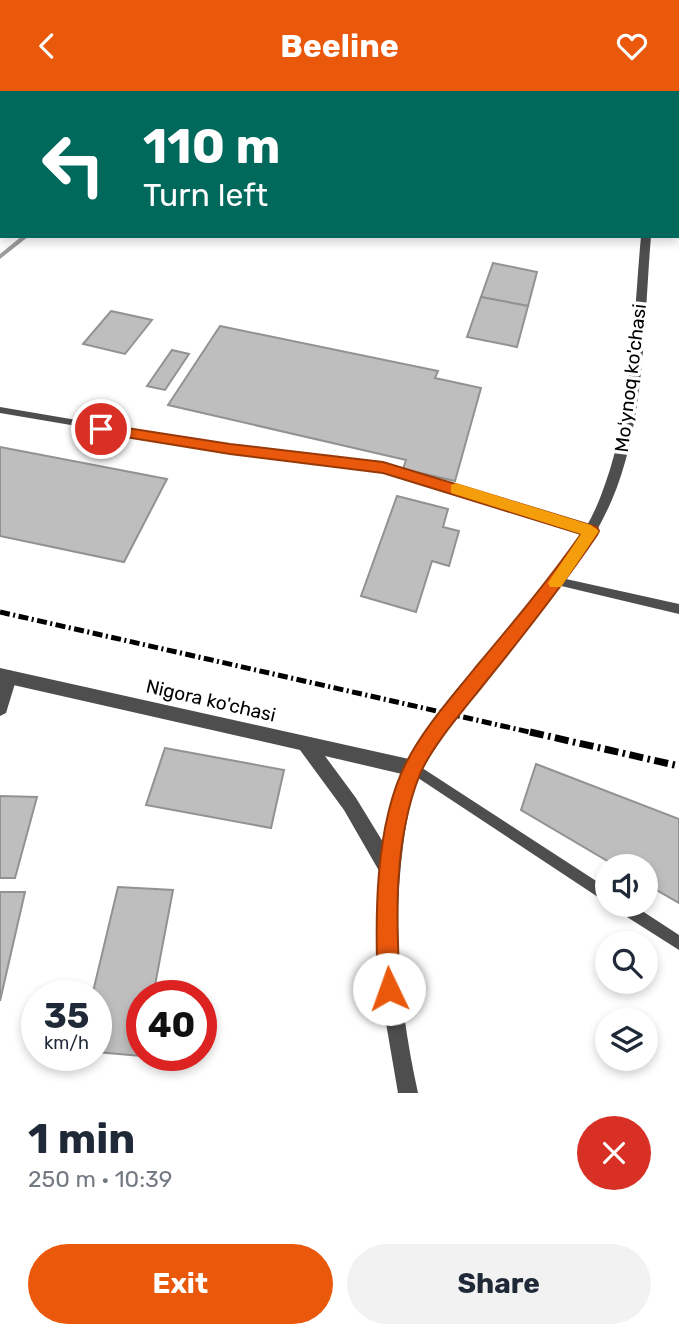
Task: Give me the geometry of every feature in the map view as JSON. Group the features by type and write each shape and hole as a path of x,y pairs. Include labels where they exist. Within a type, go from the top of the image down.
{"street":[{"name":"Moʻynoq ko'chasi","path":"408,1093 389,989 385,922 389,871 400,811 413,768 449,713 557,581 591,531 616,475 628,419 646,238"},
{"name":"Nigora ko'chasi","path":"5,676 413,768"},
{"path":"0,708 5,676"},
{"path":"303,742 330,772 355,808 389,871"}],"lane":[{"path":"0,410 50,421 230,449 383,467 591,531"},
{"path":"557,581 679,609"},
{"path":"413,768 595,888"},
{"path":"639,917 679,943"}],"building":[{"path":"493,263 537,272 528,306 481,297"},
{"path":"481,297 528,306 517,347 467,337"},
{"path":"111,311 152,320 125,354 83,344"},
{"path":"220,326 438,371 435,378 481,388 455,481 403,469 406,460 168,405"},
{"path":"172,350 189,354 165,390 147,386"},
{"path":"0,447 167,479 124,562 0,536"},
{"path":"397,496 448,509 443,527 459,531 449,566 432,561 416,612 361,596"},
{"path":"165,748 284,770 271,828 146,805"},
{"path":"536,764 679,819 679,903 658,891 658,854 596,854 521,810"},
{"path":"0,796 37,797 15,878 0,878"},
{"path":"118,887 173,890 156,980 126,980 126,1055 112,1053 112,980 96,980"},
{"path":"0,892 25,892 0,1001"}],"waterway":[{"path":"0,257 24,238"}],"railway":[{"path":"0,612 538,734"},
{"path":"530,732 679,766"}],"slow traffic":[{"path":"456,489 591,531 556,583"}],"route":[{"path":"101,429 230,449 383,467 591,531 557,581 449,713 413,768 400,811 389,871 385,922 389,989"}]}
